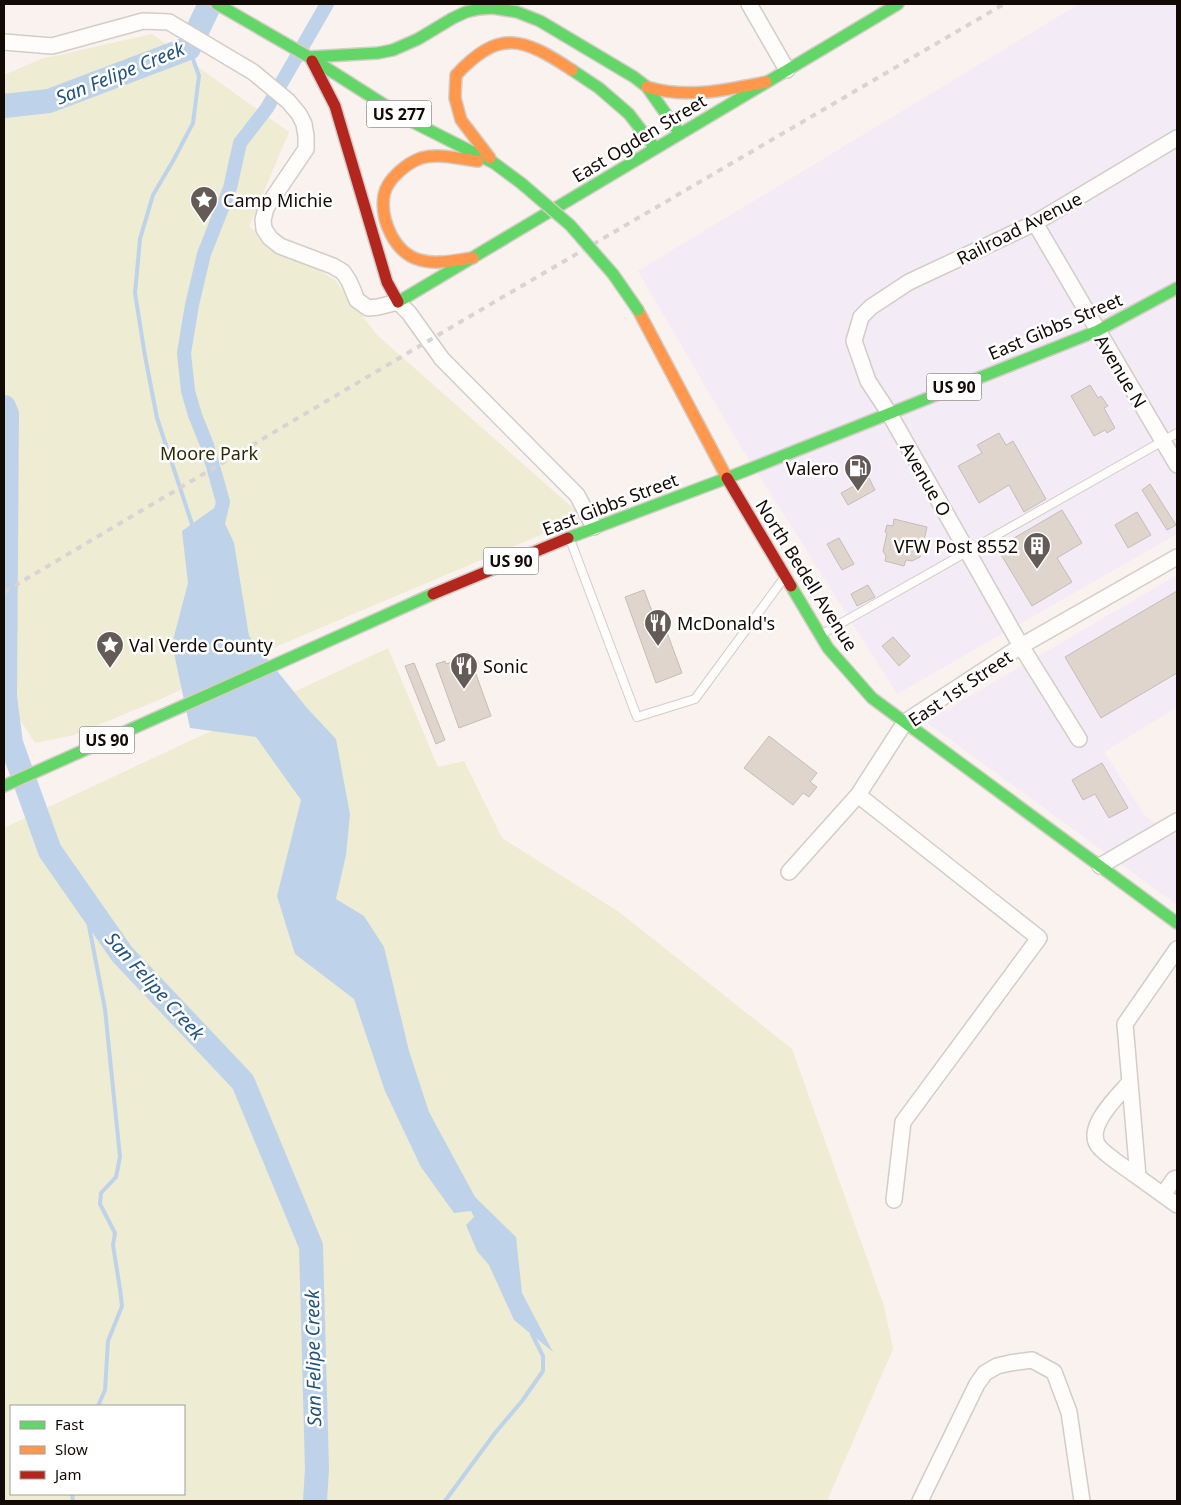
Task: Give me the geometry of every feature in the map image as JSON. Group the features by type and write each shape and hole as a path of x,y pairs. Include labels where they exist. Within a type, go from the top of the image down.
{"main road":[{"name":"US 277","path":"217,4 310,57 404,118 494,163"},
{"name":"East Ogden Street","path":"398,302 898,4"},
{"path":"398,302 387,282 335,106 310,57 377,53 393,50 425,36 457,16 472,10 490,8 509,10 532,16 617,66 648,87 661,93 689,94 766,82"},
{"path":"494,163 461,120 454,98 456,75 469,61 485,49 504,43 521,43 546,53 599,88 629,114 655,148"},
{"path":"648,87 680,134"},
{"path":"473,258 442,261 417,260 402,248 390,234 384,215 384,192 397,173 415,160 433,156 494,163"},
{"name":"North Bedell Avenue","path":"494,163 570,225 613,274 638,310 727,478 820,635 828,648 872,698 1177,922"},
{"name":"East Gibbs Street","path":"4,786 429,596 594,527 727,478 1097,331 1177,288"}],"street":[{"path":"749,4 786,70"},
{"path":"4,42 52,46 143,21 169,22 253,72 288,101 299,114 304,124 306,149 266,208 263,220 264,229 270,238 280,246 333,266 343,272 357,300 368,308 378,308 398,302 409,313 442,359 577,495 594,527"},
{"name":"Railroad Avenue","path":"861,317 884,297 909,282 1035,224 1177,138"},
{"name":"Avenue N","path":"1035,224 1177,465"},
{"name":"Avenue O","path":"861,317 854,340 868,381 889,413 1021,646 1079,739"},
{"name":"East 1st Street","path":"789,872 858,795 905,722 1021,646 1177,557"},
{"path":"858,795 1039,938 903,1122 894,1200"},
{"path":"1100,866 1177,821"},
{"path":"1138,1177 1125,1024 1177,950"},
{"path":"1130,1082 1099,1118 1095,1134 1099,1147 1177,1205"},
{"path":"1163,1195 1174,1179 1177,1178"},
{"path":"920,1501 977,1384 985,1373 997,1366 1032,1360 1054,1372 1070,1412 1082,1501"}],"lane":[{"path":"820,635 1177,433"},
{"path":"570,537 637,717 694,699 786,577"}],"shaded area":[{"path":"1079,4 1177,4 1177,534 897,694 735,437 638,271"},
{"path":"1177,575 1177,707 1104,752 1146,817 1177,837 1177,905 926,722"}],"green space":[{"name":"Moore Park","path":"152,34 289,132 249,227 335,280 377,335 583,517 247,659 161,699 74,735 35,743 4,695 4,75 41,59"},
{"path":"388,648 438,767 464,761 502,838 619,912 792,1049 884,1306 893,1349 827,1501 4,1501 4,828"}],"water":[{"path":"217,506 234,543 249,636 307,708 336,739 350,814 346,855 336,899 364,916 384,947 409,1051 429,1112 475,1197 516,1237 522,1293 553,1352 514,1320 489,1265 477,1251 466,1225 474,1217 471,1211 454,1213 421,1167 385,1091 354,999 295,954 277,896 301,800 256,737 190,728 172,644 188,583 182,531"}],"building":[{"path":"1090,385 1098,398 1101,396 1108,406 1104,408 1115,428 1107,433 1105,430 1094,436 1071,396"},
{"path":"999,433 1006,445 1013,441 1046,499 1024,512 1009,485 979,503 958,466 982,453 977,445"},
{"name":"Valero","path":"869,478 875,490 848,505 841,493"},
{"path":"1150,484 1176,525 1167,530 1142,490"},
{"name":"VFW Post 8552","path":"1062,510 1082,543 1057,558 1072,582 1032,606 997,548"},
{"path":"1137,512 1151,535 1128,548 1115,525"},
{"path":"894,519 927,527 920,557 912,561 906,560 904,566 885,561 886,556 883,551 887,533 885,532 887,525 893,526"},
{"path":"839,538 854,564 842,570 827,544"},
{"path":"868,585 875,597 857,606 851,594"},
{"name":"McDonald's","path":"644,590 656,622 662,619 682,673 656,683 625,597"},
{"path":"1177,591 1177,673 1101,718 1065,657"},
{"path":"893,637 910,656 899,666 882,646"},
{"name":"Sonic","path":"468,652 491,716 459,728 436,664 445,661 446,664 461,659 459,655"},
{"path":"414,663 445,740 436,744 405,666"},
{"path":"769,736 817,773 810,782 817,787 809,797 803,793 793,805 744,768"},
{"path":"1102,763 1128,808 1109,818 1095,794 1083,800 1072,780"}],"waterway":[{"name":"San Felipe Creek","path":"4,106 49,101 189,48 210,4"},
{"path":"216,531 223,502 207,445 188,391 184,353 192,305 204,254 230,188 240,143 267,108 327,4"},
{"path":"189,48 199,76 193,123 153,195 140,239 135,293 157,418 193,527"},
{"name":"San Felipe Creek","path":"4,407 7,414 5,697 11,743 50,851 122,954 243,1082 311,1246 317,1469 315,1501"},
{"path":"84,900 105,1009 120,1157 116,1177 101,1193 100,1204 115,1233 113,1245 122,1306 108,1341 105,1390 98,1405"},
{"path":"445,1501 543,1371 543,1356 532,1334"},
{"path":"72,1495 73,1501"}],"railway":[{"path":"4,592 467,318 1004,4"}],"traffic: fast":[{"path":"217,4 309,57 405,118 494,163 521,183"},
{"path":"398,302 898,4"},
{"path":"309,57 378,53 393,50 418,39 453,18 479,9 493,8 517,12 540,21 634,77 647,87 680,134"},
{"path":"572,70 599,88 629,114 655,148"},
{"path":"521,183 570,225 613,274 638,310"},
{"path":"568,538 727,478 1097,331 1177,288"},
{"path":"791,586 828,648 872,698 1177,923"},
{"path":"4,786 433,594"}],"traffic: slow":[{"path":"490,158 461,120 455,98 456,75 486,50 499,44 512,43 525,45 539,51 572,70"},
{"path":"647,87 662,91 692,93 766,82"},
{"path":"473,258 433,262 411,256 396,243 391,234 384,214 383,204 384,195 389,183 398,172 416,160 435,156 478,161"},
{"path":"638,310 727,478"}],"traffic: jam":[{"path":"312,61 335,106 387,282 398,302"},
{"path":"727,478 791,586"},
{"path":"433,594 568,538"}],"place":[{"name":"Camp Michie","path":"204,224"},
{"name":"Valero","path":"858,492"},
{"name":"VFW Post 8552","path":"1037,570"},
{"name":"McDonald's","path":"658,647"},
{"name":"Val Verde County","path":"110,669"},
{"name":"Sonic","path":"464,690"}]}
